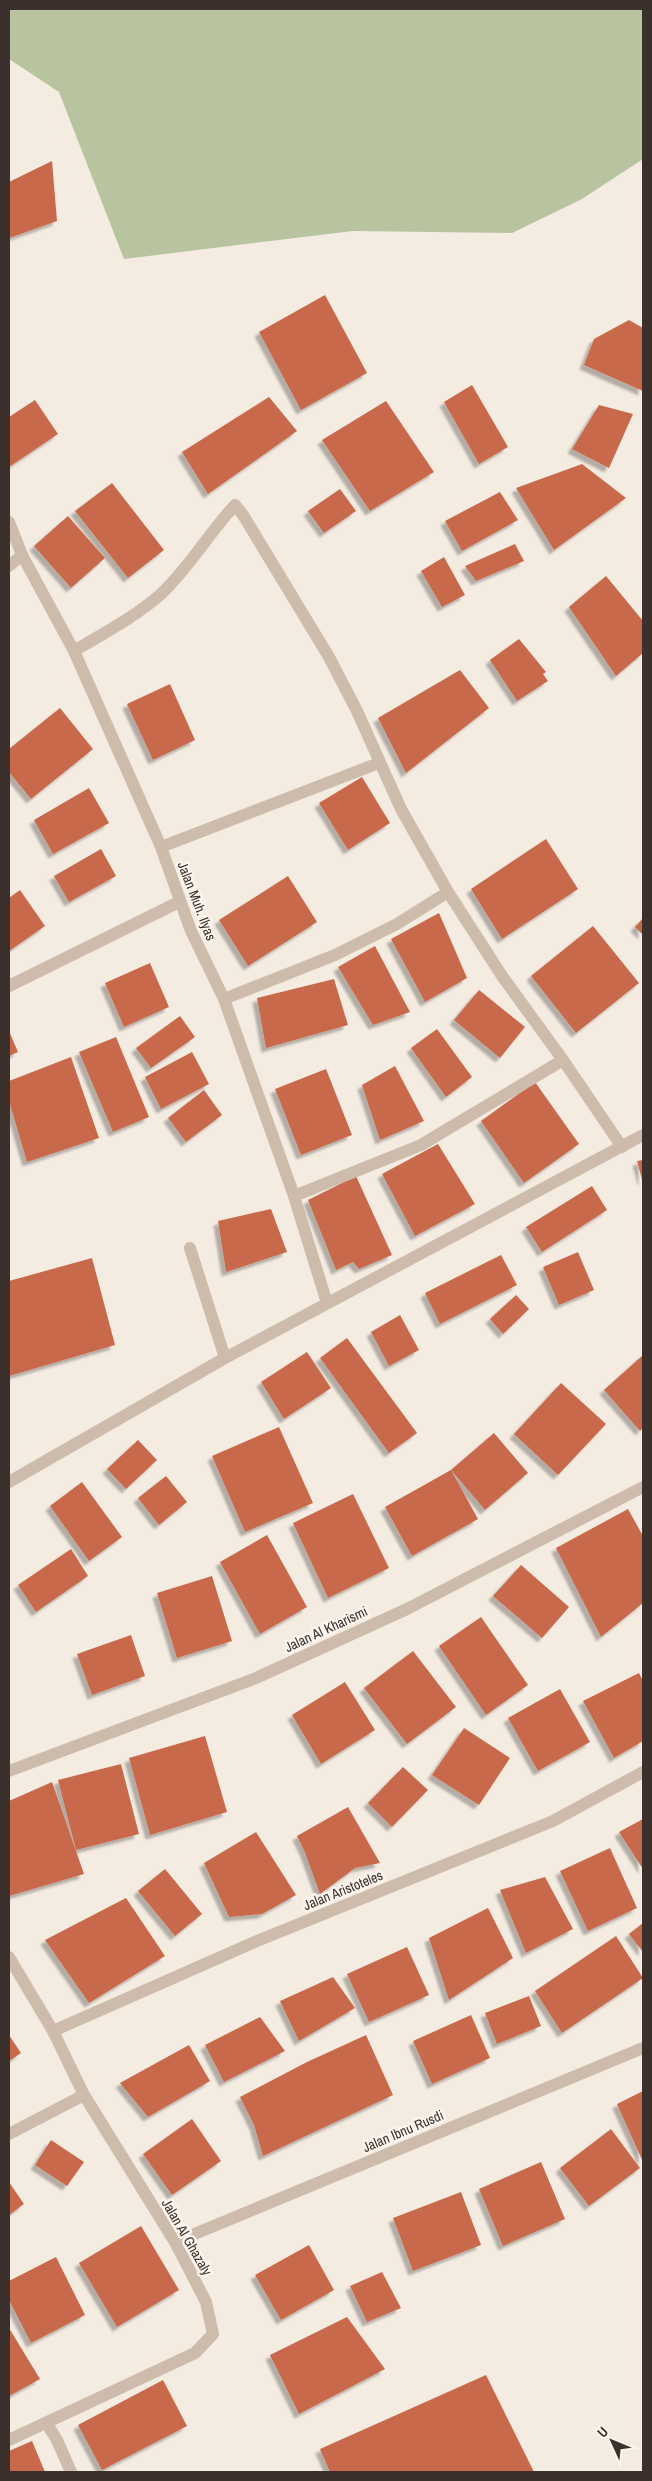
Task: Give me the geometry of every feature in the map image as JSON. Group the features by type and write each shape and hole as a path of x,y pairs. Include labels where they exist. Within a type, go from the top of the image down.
{"street":[{"path":"74,651 136,614 162,593 235,505 243,515 329,657 357,711 401,809 448,892 502,976 563,1060 622,1147"},
{"name":"Jalan Muh. Ilyas","path":"9,522 22,555 74,651 161,847 179,902 191,931 224,999 294,1196 327,1303"},
{"path":"9,566 22,555"},
{"path":"161,847 379,762"},
{"path":"224,999 335,955 398,924 448,892"},
{"path":"9,986 179,902"},
{"path":"294,1196 421,1145 563,1060"},
{"path":"9,1482 225,1358 643,1135"},
{"path":"190,1248 225,1358"},
{"name":"Jalan Al Kharismi","path":"9,1771 256,1678 407,1609 643,1487"},
{"name":"Jalan Aristoteles","path":"52,2031 257,1941 553,1821 643,1772"},
{"name":"Jalan Al Ghazaly","path":"9,1957 52,2031 84,2095 175,2242 206,2302 213,2334 195,2353 47,2424 9,2440"},
{"name":"Jalan Ibnu Rusdi","path":"175,2242 643,2048"},
{"path":"9,2134 84,2095"},
{"path":"47,2424 58,2440 71,2472"}],"green space":[{"path":"9,9 643,9 643,159 582,199 512,233 353,231 124,259 59,92 9,59"}],"building":[{"path":"52,161 57,221 9,238 9,182"},
{"path":"325,295 367,373 301,410 259,332"},
{"path":"629,320 643,328 643,391 584,365 594,339"},
{"path":"472,385 508,447 479,464 444,402"},
{"path":"269,397 297,431 208,494 182,452"},
{"path":"35,400 58,434 9,467 9,417"},
{"path":"386,401 434,472 370,511 322,440"},
{"path":"599,405 633,414 609,468 572,449"},
{"path":"582,464 626,498 554,550 516,488"},
{"path":"112,483 164,550 128,578 75,511"},
{"path":"340,489 356,511 324,533 308,511"},
{"path":"500,492 518,520 462,551 445,521"},
{"path":"68,516 105,558 71,588 34,546"},
{"path":"515,544 524,561 476,581 465,566"},
{"path":"444,557 465,595 442,607 421,571"},
{"path":"606,576 643,621 643,653 616,676 569,607"},
{"path":"519,639 546,672 543,674 548,681 517,701 490,660"},
{"path":"460,670 489,708 406,773 378,718"},
{"path":"170,684 195,740 153,760 127,704"},
{"path":"60,708 93,749 31,799 9,772 9,749"},
{"path":"362,777 390,823 348,850 319,803"},
{"path":"89,788 109,823 53,854 34,820"},
{"path":"546,839 578,889 502,939 471,889"},
{"path":"101,849 116,876 69,902 54,876"},
{"path":"288,876 317,922 248,966 219,920"},
{"path":"20,890 45,926 9,951 9,898"},
{"path":"439,913 467,978 425,1002 391,939"},
{"path":"643,918 643,935 635,927"},
{"path":"593,926 639,983 576,1033 531,976"},
{"path":"375,946 410,1012 373,1025 338,967"},
{"path":"150,963 169,1007 124,1027 105,983"},
{"path":"334,979 348,1025 266,1048 257,998"},
{"path":"479,990 525,1027 500,1058 454,1020"},
{"path":"180,1016 195,1037 151,1068 136,1048"},
{"path":"437,1029 472,1077 446,1097 411,1048"},
{"path":"9,1031 18,1052 9,1056"},
{"path":"116,1037 149,1117 113,1132 79,1052"},
{"path":"192,1052 209,1084 161,1109 145,1077"},
{"path":"71,1057 99,1138 27,1162 9,1101 9,1081"},
{"path":"395,1066 424,1121 380,1140 362,1085"},
{"path":"326,1069 352,1135 301,1155 275,1089"},
{"path":"535,1082 579,1144 524,1183 481,1121"},
{"path":"204,1090 222,1115 186,1142 168,1118"},
{"path":"438,1144 475,1204 415,1236 382,1174"},
{"path":"643,1160 643,1183 637,1161"},
{"path":"356,1176 392,1255 359,1269 353,1262 336,1270 308,1200"},
{"path":"592,1186 607,1210 542,1252 526,1227"},
{"path":"271,1209 287,1252 226,1272 218,1221"},
{"path":"578,1252 594,1290 559,1305 543,1267"},
{"path":"501,1255 517,1285 440,1324 425,1293"},
{"path":"92,1258 115,1345 9,1376 9,1281"},
{"path":"516,1295 529,1309 503,1334 490,1319"},
{"path":"400,1315 419,1350 389,1366 371,1332"},
{"path":"347,1338 417,1433 389,1453 320,1358"},
{"path":"307,1352 331,1388 284,1419 261,1382"},
{"path":"643,1355 643,1428 640,1431 604,1390"},
{"path":"561,1383 606,1424 558,1475 514,1434"},
{"path":"279,1427 313,1503 245,1532 212,1456"},
{"path":"494,1433 528,1473 485,1510 451,1470"},
{"path":"138,1440 157,1460 126,1489 107,1469"},
{"path":"451,1470 478,1519 412,1556 385,1507"},
{"path":"166,1476 187,1502 159,1525 138,1498"},
{"path":"82,1482 122,1537 89,1561 50,1506"},
{"path":"353,1494 389,1568 328,1598 293,1523"},
{"path":"628,1509 643,1536 643,1603 601,1637 556,1548"},
{"path":"267,1535 307,1607 260,1634 220,1562"},
{"path":"71,1549 88,1576 36,1612 18,1585"},
{"path":"521,1565 569,1607 542,1638 493,1596"},
{"path":"212,1576 232,1641 177,1658 157,1593"},
{"path":"481,1617 528,1685 486,1715 439,1646"},
{"path":"131,1635 145,1676 92,1695 77,1654"},
{"path":"413,1651 456,1707 407,1744 364,1688"},
{"path":"639,1673 643,1681 643,1741 614,1758 583,1701"},
{"path":"345,1682 375,1730 321,1764 292,1715"},
{"path":"560,1689 590,1742 538,1771 508,1718"},
{"path":"464,1728 510,1758 479,1805 432,1775"},
{"path":"205,1736 227,1812 150,1835 129,1758"},
{"path":"121,1764 139,1834 76,1850 58,1780"},
{"path":"403,1767 428,1790 392,1827 368,1803"},
{"path":"52,1782 84,1874 9,1896 9,1801"},
{"path":"348,1807 380,1863 355,1868 320,1894 297,1836"},
{"path":"643,1819 643,1869 619,1832"},
{"path":"256,1832 296,1895 262,1914 229,1917 204,1863"},
{"path":"610,1848 637,1908 588,1931 560,1871"},
{"path":"165,1869 202,1914 175,1936 138,1891"},
{"path":"545,1877 573,1929 526,1953 500,1890"},
{"path":"126,1898 165,1956 89,2003 45,1940"},
{"path":"488,1908 513,1958 449,2000 429,1938"},
{"path":"643,1923 643,1952 629,1934"},
{"path":"616,1936 643,1978 562,2033 535,1991"},
{"path":"407,1947 429,1995 369,2022 347,1974"},
{"path":"333,1977 355,2008 299,2041 280,2001"},
{"path":"529,1996 541,2026 497,2044 485,2013"},
{"path":"471,2015 490,2058 432,2084 413,2041"},
{"path":"260,2017 285,2051 224,2082 205,2045"},
{"path":"9,2035 21,2053 9,2061"},
{"path":"366,2035 393,2095 263,2156 254,2125 240,2097 307,2062"},
{"path":"189,2045 210,2081 148,2117 120,2083"},
{"path":"643,2091 643,2162 617,2104"},
{"path":"192,2119 221,2161 172,2195 143,2154"},
{"path":"611,2129 640,2168 589,2206 560,2168"},
{"path":"51,2140 84,2162 67,2186 35,2165"},
{"path":"541,2162 565,2219 503,2246 479,2189"},
{"path":"9,2182 24,2204 9,2215"},
{"path":"461,2192 481,2245 413,2271 393,2218"},
{"path":"141,2226 179,2290 117,2327 79,2263"},
{"path":"309,2245 334,2290 281,2320 255,2275"},
{"path":"56,2257 85,2315 31,2343 9,2300 9,2281"},
{"path":"382,2272 401,2308 367,2322 350,2286"},
{"path":"347,2317 385,2369 299,2414 270,2355"},
{"path":"9,2328 40,2379 9,2396"},
{"path":"486,2375 534,2472 330,2472 320,2449"},
{"path":"163,2380 187,2426 102,2470 78,2425"},
{"path":"32,2441 45,2472 9,2472 9,2451"}]}
